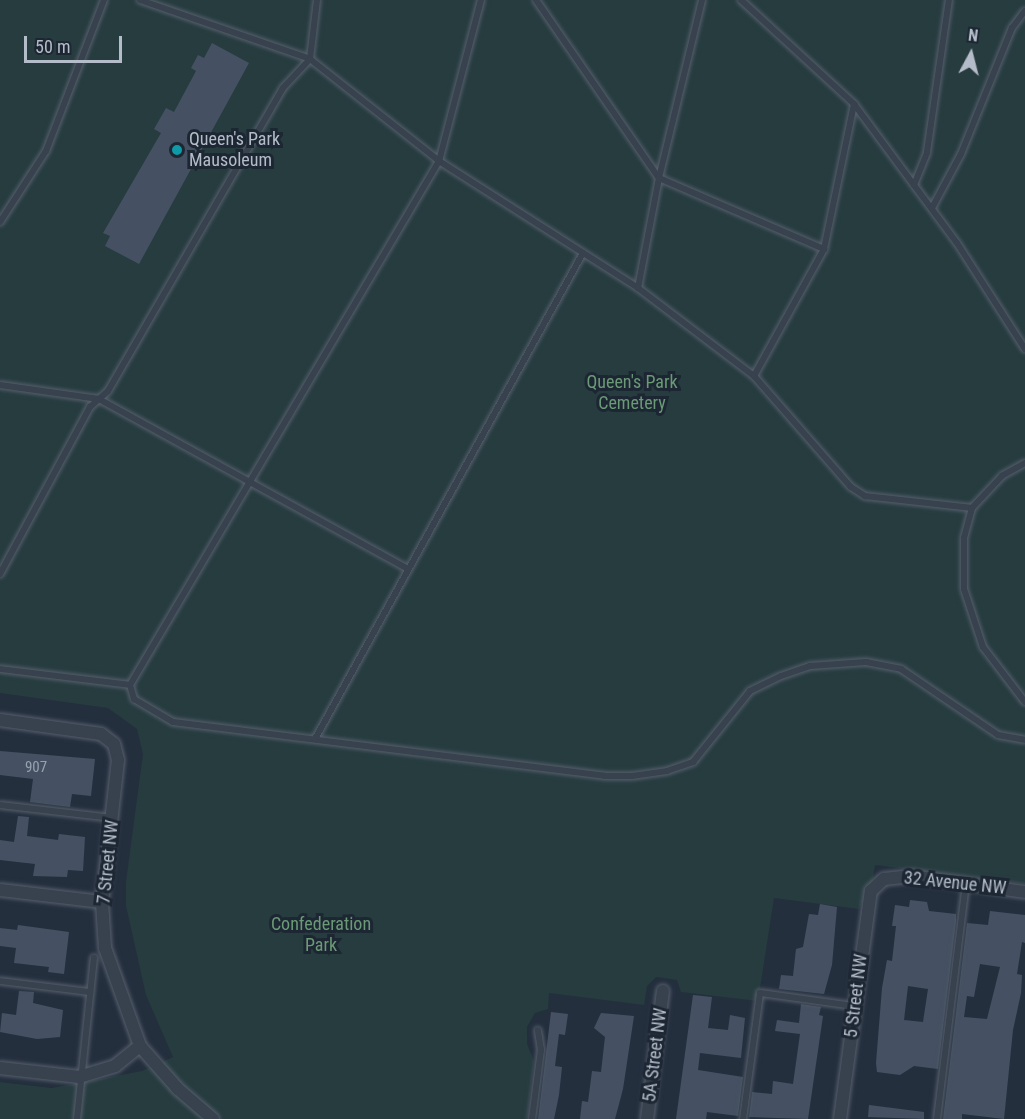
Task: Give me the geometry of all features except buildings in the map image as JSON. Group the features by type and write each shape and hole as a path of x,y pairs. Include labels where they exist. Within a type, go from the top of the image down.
{"street":[{"name":"7 Street NW","path":"0,720 101,734 114,744 118,760 102,902 105,948 140,1046"},
{"name":"32 Avenue NW","path":"884,879 912,876 1025,892"},
{"name":"5 Street NW","path":"840,1119 867,903 871,891 884,879"},
{"path":"0,890 102,902"},
{"name":"5A Street NW","path":"647,1119 663,991"},
{"path":"0,1068 79,1077 115,1066 140,1046 178,1089 213,1119"}],"lane":[{"path":"0,222 46,151 104,0"},
{"path":"140,0 310,59 439,160 638,288 754,376 851,487 865,495 972,508"},
{"path":"0,574 90,407 108,391 284,88 310,59 317,0"},
{"path":"481,0 439,160 252,482 130,686 134,699 173,722 604,776 667,771 693,762 750,691 810,666 867,662 901,669 998,735 1025,740"},
{"path":"536,0 659,178 824,249"},
{"path":"638,288 659,178 702,0"},
{"path":"741,0 854,104 932,208 1025,349"},
{"path":"914,184 927,152 949,0"},
{"path":"932,208 961,154 1012,28 1025,11"},
{"path":"754,376 824,249 854,104"},
{"path":"315,739 407,568 583,253"},
{"path":"0,385 99,399 407,568"},
{"path":"1025,463 1002,476 972,508 964,538 964,590 983,647 1025,702"},
{"path":"0,669 130,686"},
{"path":"0,805 112,818"},
{"path":"937,1119 966,884"},
{"path":"77,1119 79,1077 94,958"},
{"path":"0,981 90,992"},
{"path":"743,1119 760,993 854,1006"},
{"path":"532,1119 541,1050 538,1030"}],"green space":[{"name":"Queen's Park Cemetery","path":"0,0 1025,0 1025,884 875,865 873,879 859,909 774,898 758,1001 681,992 677,980 656,977 647,986 644,1005 549,993 548,1009 535,1013 527,1027 527,1044 534,1061 527,1119 0,1119 0,1082 52,1088 142,1071 173,1057 146,995 126,906 126,882 143,754 137,729 108,708 0,693"}],"place":[{"name":"Queen's Park Mausoleum","path":"177,150"}],"park label":[{"name":"Confederation Park","path":"321,935"}]}
